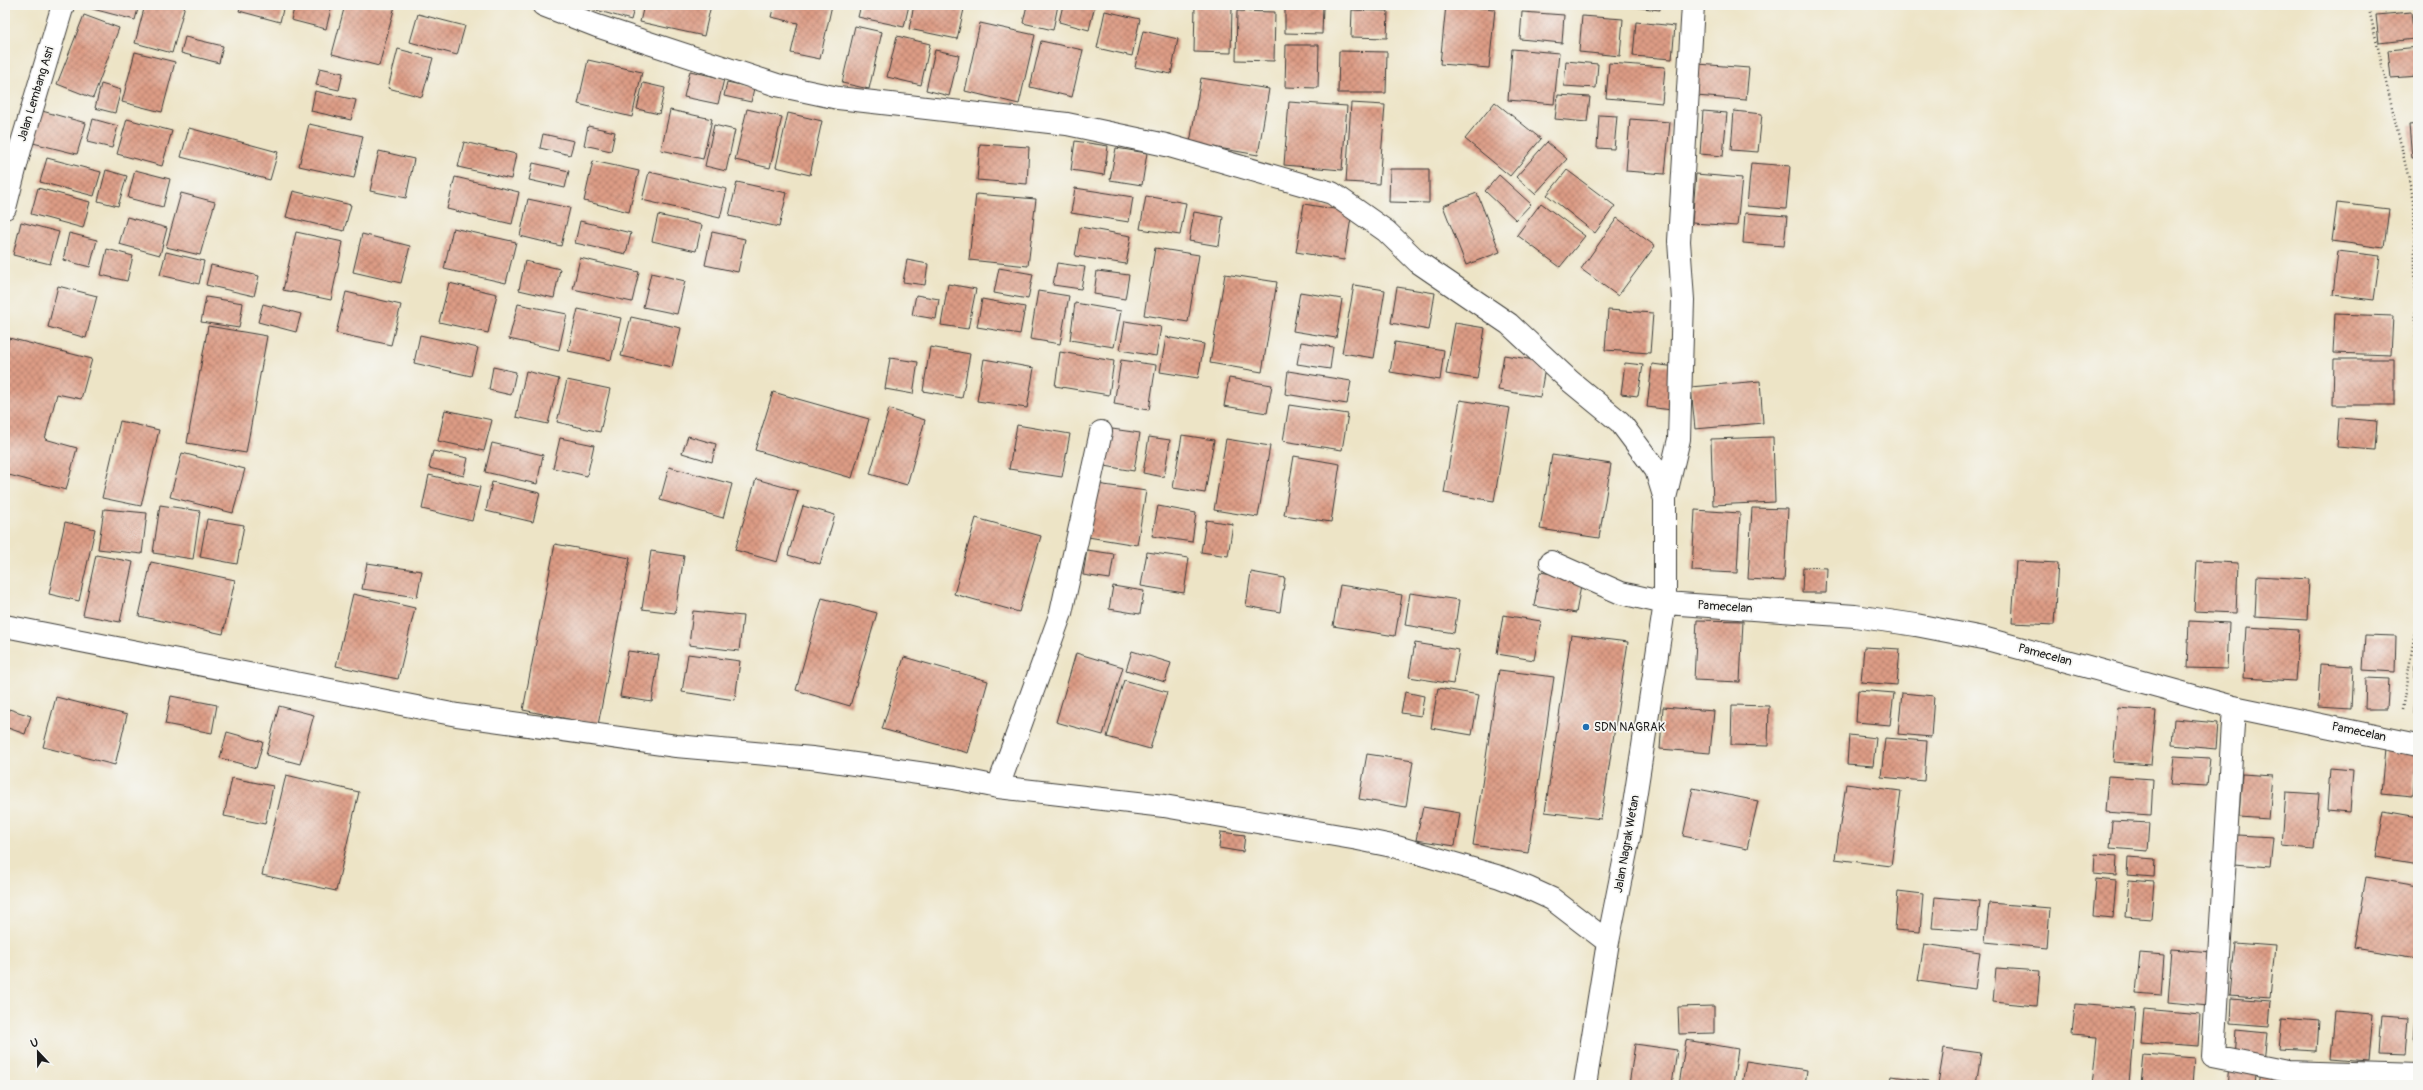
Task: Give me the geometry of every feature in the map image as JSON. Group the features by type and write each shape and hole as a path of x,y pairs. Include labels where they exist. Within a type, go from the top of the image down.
{"street":[{"name":"Jalan Lembang Asri","path":"5,208 20,146 63,5"},
{"path":"543,5 604,28 777,85 838,98 1067,124 1166,145 1332,193 1386,231 1418,262 1509,324 1570,381 1620,422 1656,470 1665,499"},
{"path":"1665,499 1678,439 1683,300 1680,241 1693,5"},
{"path":"998,787 1061,613 1101,432"},
{"name":"Jalan Nagrak Wetan","path":"1585,1085 1608,942 1629,836 1665,603 1665,499"},
{"name":"Pamecelan","path":"1551,562 1621,594 1665,603 1855,616 1983,638 2234,707 2418,745"},
{"path":"5,626 457,715 676,746 812,758 954,778 998,787 1164,806 1397,847 1500,877 1528,888 1552,900 1608,942"},
{"path":"2234,707 2214,1056 2288,1071 2418,1075"}],"path":[{"path":"2368,5 2414,201 2418,462"},
{"path":"2397,740 2418,614"}],"building":[{"path":"90,5 139,5 135,20 89,8"},
{"path":"145,5 185,5 172,53 135,43"},
{"path":"241,5 284,5 280,22 239,11"},
{"path":"295,5 332,5 326,29 291,20"},
{"path":"345,5 395,6 379,66 332,54"},
{"path":"590,5 635,5 631,20 589,8"},
{"path":"644,5 711,5 704,36 640,22"},
{"path":"774,5 832,5 820,59 791,53 798,23 771,17"},
{"path":"861,5 909,5 904,27 858,17"},
{"path":"914,5 965,5 957,39 909,29"},
{"path":"1027,5 1058,5 1053,30 1023,23"},
{"path":"1063,5 1095,5 1089,30 1059,22"},
{"path":"1446,5 1495,9 1489,68 1440,64"},
{"path":"1615,5 1660,5 1660,10"},
{"path":"1195,6 1232,7 1231,53 1194,52"},
{"path":"1285,7 1323,7 1322,34 1285,33"},
{"path":"1352,10 1388,11 1387,38 1351,37"},
{"path":"1105,11 1140,19 1132,56 1097,48"},
{"path":"1237,11 1275,12 1274,61 1236,60"},
{"path":"1522,12 1564,15 1562,43 1520,39"},
{"path":"2411,12 2414,39 2379,43 2376,15"},
{"path":"418,14 465,26 457,55 410,42"},
{"path":"84,15 119,28 93,98 57,84"},
{"path":"1582,16 1623,19 1620,56 1579,52"},
{"path":"1636,22 1675,26 1672,59 1633,56"},
{"path":"980,23 1035,35 1019,104 965,91"},
{"path":"855,26 882,32 869,89 842,83"},
{"path":"1143,31 1178,39 1171,74 1135,67"},
{"path":"897,36 930,44 921,85 887,77"},
{"path":"185,37 223,46 219,63 181,53"},
{"path":"1041,41 1083,50 1072,97 1030,87"},
{"path":"1286,45 1319,45 1318,88 1285,87"},
{"path":"2418,47 2418,76 2391,78 2388,50"},
{"path":"398,49 433,58 422,97 388,88"},
{"path":"1512,49 1559,53 1554,104 1508,100"},
{"path":"935,50 959,55 949,96 926,90"},
{"path":"1339,51 1387,52 1386,93 1338,93"},
{"path":"135,52 175,62 162,112 122,102"},
{"path":"588,60 642,72 632,117 578,104"},
{"path":"1566,61 1598,64 1596,88 1564,86"},
{"path":"1609,63 1665,67 1662,103 1606,98"},
{"path":"1698,64 1749,68 1746,100 1696,96"},
{"path":"320,68 343,73 339,90 316,85"},
{"path":"690,71 724,79 718,104 684,97"},
{"path":"1201,78 1269,89 1258,155 1190,143"},
{"path":"727,82 754,88 751,102 724,96"},
{"path":"643,83 665,88 659,114 637,109"},
{"path":"101,84 121,90 115,113 95,108"},
{"path":"315,91 356,100 351,120 311,111"},
{"path":"1558,95 1590,97 1587,122 1555,119"},
{"path":"1289,102 1347,106 1342,170 1284,165"},
{"path":"1495,102 1541,139 1510,176 1465,139"},
{"path":"1351,103 1385,105 1379,184 1346,182"},
{"path":"747,109 782,117 770,168 735,160"},
{"path":"670,110 712,119 703,159 661,150"},
{"path":"42,111 86,123 77,154 33,143"},
{"path":"1703,111 1727,113 1723,156 1700,154"},
{"path":"1734,111 1762,114 1758,152 1731,150"},
{"path":"788,113 822,121 810,175 776,167"},
{"path":"1599,115 1617,116 1614,149 1597,148"},
{"path":"93,119 118,126 112,148 87,142"},
{"path":"127,119 172,131 162,166 117,154"},
{"path":"1630,119 1670,122 1665,174 1626,171"},
{"path":"309,124 363,136 354,178 299,166"},
{"path":"2418,124 2418,157 2412,158 2409,125"},
{"path":"714,125 735,130 726,171 705,166"},
{"path":"588,126 615,132 611,151 584,145"},
{"path":"189,128 278,152 270,180 181,157"},
{"path":"543,134 574,141 570,155 540,148"},
{"path":"1075,141 1108,146 1104,175 1071,170"},
{"path":"464,142 516,154 511,179 458,167"},
{"path":"1547,142 1567,159 1535,194 1516,177"},
{"path":"980,144 1029,147 1027,184 977,180"},
{"path":"1116,148 1147,153 1142,185 1110,180"},
{"path":"379,151 414,159 406,198 370,191"},
{"path":"47,158 101,172 94,196 40,182"},
{"path":"593,161 639,171 629,212 584,201"},
{"path":"533,163 569,171 565,188 529,180"},
{"path":"1751,163 1790,166 1786,209 1747,206"},
{"path":"1390,169 1429,169 1429,203 1389,202"},
{"path":"106,170 127,176 118,206 98,201"},
{"path":"135,170 170,179 163,207 128,198"},
{"path":"1567,170 1615,206 1595,233 1547,195"},
{"path":"649,172 727,189 720,218 642,200"},
{"path":"1696,174 1742,178 1737,226 1692,223"},
{"path":"1499,175 1531,204 1516,220 1485,191"},
{"path":"455,177 519,192 512,224 447,209"},
{"path":"737,182 787,193 779,227 729,216"},
{"path":"38,188 90,202 83,228 31,214"},
{"path":"1075,188 1133,197 1129,222 1071,213"},
{"path":"293,191 351,205 344,231 286,217"},
{"path":"181,193 215,202 200,255 166,247"},
{"path":"1477,193 1500,252 1466,265 1443,206"},
{"path":"976,194 1036,199 1028,266 969,260"},
{"path":"1146,196 1186,203 1180,235 1140,229"},
{"path":"528,199 570,208 561,246 520,236"},
{"path":"1541,203 1585,236 1560,267 1517,235"},
{"path":"2337,203 2389,209 2384,248 2332,241"},
{"path":"1304,204 1352,212 1344,260 1296,252"},
{"path":"1194,212 1223,217 1219,246 1189,241"},
{"path":"1745,213 1787,216 1784,246 1743,243"},
{"path":"658,215 702,225 696,251 652,241"},
{"path":"127,217 167,228 160,255 119,244"},
{"path":"1617,218 1655,246 1618,296 1581,269"},
{"path":"580,221 631,233 626,254 575,243"},
{"path":"21,222 59,232 50,264 13,255"},
{"path":"1080,227 1131,236 1126,264 1075,256"},
{"path":"453,228 516,242 506,283 444,269"},
{"path":"296,232 343,242 331,300 283,290"},
{"path":"712,232 745,239 738,272 705,265"},
{"path":"69,233 97,240 90,267 63,260"},
{"path":"362,234 410,246 401,283 353,272"},
{"path":"1155,248 1199,255 1188,322 1144,315"},
{"path":"107,249 133,256 127,281 101,275"},
{"path":"2338,251 2380,256 2374,300 2333,295"},
{"path":"166,252 204,261 199,284 160,275"},
{"path":"580,258 639,272 632,302 573,289"},
{"path":"907,260 928,264 925,285 903,282"},
{"path":"525,261 560,269 554,298 519,290"},
{"path":"1057,263 1085,267 1081,289 1053,285"},
{"path":"211,265 259,276 254,296 206,285"},
{"path":"999,268 1033,274 1028,299 994,293"},
{"path":"1097,271 1129,275 1125,299 1094,294"},
{"path":"651,273 685,281 677,314 643,307"},
{"path":"1225,274 1277,282 1262,372 1210,363"},
{"path":"449,283 497,294 488,333 439,322"},
{"path":"948,284 976,289 968,329 941,325"},
{"path":"1354,285 1385,290 1374,358 1342,353"},
{"path":"58,286 97,296 86,338 48,327"},
{"path":"1397,287 1435,293 1429,330 1391,323"},
{"path":"1038,291 1069,296 1060,344 1030,339"},
{"path":"346,292 401,305 391,345 336,333"},
{"path":"1300,292 1342,299 1336,338 1293,331"},
{"path":"916,295 939,299 936,319 912,315"},
{"path":"206,297 243,303 239,328 201,322"},
{"path":"982,299 1025,307 1020,334 977,327"},
{"path":"1075,303 1121,311 1114,347 1070,340"},
{"path":"263,304 301,314 296,332 258,322"},
{"path":"518,304 567,314 559,350 509,339"},
{"path":"578,309 621,318 611,360 568,351"},
{"path":"1608,310 1653,313 1650,353 1605,350"},
{"path":"2335,314 2393,316 2391,355 2333,353"},
{"path":"631,317 681,328 672,367 621,356"},
{"path":"1125,321 1161,327 1156,356 1120,350"},
{"path":"1455,323 1485,328 1477,379 1446,374"},
{"path":"208,326 267,336 246,453 187,443"},
{"path":"420,335 478,348 471,376 414,363"},
{"path":"1166,337 1204,344 1198,378 1160,372"},
{"path":"9,338 92,359 81,399 57,394 45,439 77,448 66,490 5,474 5,354"},
{"path":"1301,342 1333,347 1330,369 1297,364"},
{"path":"1395,342 1444,350 1440,380 1390,372"},
{"path":"930,347 970,354 962,398 923,391"},
{"path":"1060,352 1114,361 1109,395 1055,386"},
{"path":"1504,355 1546,362 1540,397 1498,390"},
{"path":"890,358 918,362 913,394 885,389"},
{"path":"984,359 1034,368 1027,408 977,401"},
{"path":"2334,359 2394,359 2394,405 2333,405"},
{"path":"1121,360 1156,365 1149,410 1114,404"},
{"path":"1625,363 1643,365 1638,396 1621,394"},
{"path":"1652,364 1677,367 1672,410 1647,407"},
{"path":"493,367 516,372 511,395 489,390"},
{"path":"526,371 559,379 548,424 516,417"},
{"path":"1288,371 1351,381 1347,404 1285,394"},
{"path":"1229,378 1272,385 1267,413 1224,406"},
{"path":"567,380 610,389 600,432 557,422"},
{"path":"1760,381 1763,423 1695,429 1691,387"},
{"path":"773,392 869,419 852,478 755,450"},
{"path":"1460,400 1510,408 1494,501 1444,493"},
{"path":"1289,405 1348,414 1342,450 1283,441"},
{"path":"889,409 925,420 907,485 870,474"},
{"path":"445,410 492,420 484,451 438,441"},
{"path":"2339,418 2377,421 2375,450 2337,447"},
{"path":"120,421 159,430 141,506 102,498"},
{"path":"1017,425 1070,434 1062,477 1009,469"},
{"path":"1105,428 1140,433 1134,471 1099,465"},
{"path":"1182,435 1214,440 1205,493 1173,488"},
{"path":"688,436 716,444 712,462 682,453"},
{"path":"1149,437 1170,440 1164,477 1143,473"},
{"path":"1773,437 1775,502 1713,505 1711,439"},
{"path":"560,438 594,445 587,476 553,468"},
{"path":"1226,439 1270,446 1258,517 1214,510"},
{"path":"492,443 543,455 537,484 485,472"},
{"path":"433,451 468,458 464,476 429,468"},
{"path":"182,453 245,469 233,513 170,497"},
{"path":"1552,455 1611,464 1599,538 1540,529"},
{"path":"1294,456 1340,464 1331,522 1284,515"},
{"path":"669,467 732,484 723,518 660,500"},
{"path":"429,475 480,487 472,521 422,509"},
{"path":"756,479 798,491 777,562 735,550"},
{"path":"492,482 540,493 533,522 486,511"},
{"path":"1097,484 1146,491 1137,545 1088,537"},
{"path":"160,505 200,511 193,559 153,553"},
{"path":"803,506 835,515 820,564 788,555"},
{"path":"1158,506 1196,513 1192,542 1152,536"},
{"path":"1752,508 1788,509 1784,581 1748,579"},
{"path":"104,509 147,513 142,554 98,549"},
{"path":"1695,510 1740,513 1737,573 1692,571"},
{"path":"976,518 1041,536 1019,612 954,594"},
{"path":"207,519 244,525 237,564 200,557"},
{"path":"1206,520 1233,524 1228,556 1201,552"},
{"path":"65,522 95,529 79,601 49,594"},
{"path":"555,544 630,558 598,725 523,710"},
{"path":"1087,550 1114,554 1110,579 1083,575"},
{"path":"651,551 684,556 675,613 642,609"},
{"path":"1147,552 1189,558 1184,593 1141,586"},
{"path":"96,555 133,562 120,622 83,615"},
{"path":"2016,561 2058,563 2054,625 2012,623"},
{"path":"2197,561 2238,563 2236,613 2194,611"},
{"path":"151,562 235,580 223,634 139,616"},
{"path":"367,563 422,571 417,597 362,589"},
{"path":"1803,567 1827,568 1826,593 1802,593"},
{"path":"1251,572 1285,578 1280,612 1246,606"},
{"path":"1540,572 1582,579 1576,613 1534,606"},
{"path":"2257,576 2309,579 2307,620 2255,617"},
{"path":"1340,585 1402,595 1395,636 1333,626"},
{"path":"1113,586 1144,591 1140,614 1109,609"},
{"path":"1410,593 1459,600 1454,633 1405,625"},
{"path":"353,594 415,608 398,679 336,666"},
{"path":"822,598 877,613 850,706 796,690"},
{"path":"693,611 743,616 739,651 689,645"},
{"path":"1503,615 1541,621 1534,660 1497,654"},
{"path":"1697,620 1743,621 1740,682 1694,680"},
{"path":"2189,621 2229,623 2227,669 2187,668"},
{"path":"2246,627 2299,630 2295,681 2243,678"},
{"name":"SDN NAGRAK","path":"1571,635 1628,642 1601,819 1545,812"},
{"path":"2365,635 2396,636 2395,672 2363,670"},
{"path":"1415,643 1459,650 1453,684 1409,677"},
{"path":"1864,647 1900,649 1897,685 1861,682"},
{"path":"628,651 659,655 652,702 620,697"},
{"path":"1132,651 1171,663 1165,682 1126,670"},
{"path":"1076,653 1123,667 1103,735 1056,722"},
{"path":"688,654 740,661 735,700 682,692"},
{"path":"904,657 988,681 968,753 882,729"},
{"path":"2416,659 2418,659 2418,714 2413,714"},
{"path":"2320,664 2353,666 2351,709 2318,707"},
{"path":"1499,670 1554,677 1528,853 1473,845"},
{"path":"2366,678 2389,679 2387,709 2365,709"},
{"path":"1124,680 1167,692 1150,749 1107,737"},
{"path":"1438,688 1479,695 1472,735 1431,728"},
{"path":"1858,690 1894,693 1890,725 1856,722"},
{"path":"1405,692 1424,696 1421,716 1401,713"},
{"path":"1902,693 1934,696 1931,737 1898,734"},
{"path":"171,696 217,705 212,733 165,724"},
{"path":"56,697 127,715 115,765 43,747"},
{"path":"1732,705 1769,706 1768,746 1731,745"},
{"path":"279,706 314,715 300,764 266,755"},
{"path":"1663,707 1714,711 1710,753 1660,749"},
{"path":"2118,708 2156,711 2151,765 2113,762"},
{"path":"9,709 31,716 25,734 5,727"},
{"path":"2174,719 2218,723 2216,749 2172,745"},
{"path":"227,732 263,742 256,768 220,758"},
{"path":"1849,735 1876,738 1873,766 1847,764"},
{"path":"1885,738 1927,741 1924,781 1881,777"},
{"path":"2385,748 2417,751 2413,796 2381,793"},
{"path":"1367,754 1413,761 1406,807 1359,799"},
{"path":"2174,756 2210,758 2207,786 2171,784"},
{"path":"2330,768 2353,770 2350,812 2327,810"},
{"path":"2242,774 2273,776 2269,819 2239,817"},
{"path":"286,775 359,792 336,891 262,875"},
{"path":"2108,776 2153,779 2151,815 2105,812"},
{"path":"232,778 273,786 265,824 224,816"},
{"path":"1846,784 1901,791 1891,866 1835,859"},
{"path":"1693,788 1758,801 1747,849 1683,836"},
{"path":"2286,792 2319,794 2314,849 2282,846"},
{"path":"1423,807 1460,813 1455,846 1416,840"},
{"path":"2384,811 2418,817 2418,864 2376,857"},
{"path":"2112,821 2150,823 2148,851 2110,848"},
{"path":"1221,832 1245,835 1243,852 1219,848"},
{"path":"2237,835 2273,837 2270,867 2235,864"},
{"path":"2095,854 2117,856 2116,876 2094,874"},
{"path":"2128,857 2155,859 2154,877 2127,875"},
{"path":"2366,877 2418,886 2417,958 2354,948"},
{"path":"2096,879 2116,881 2113,918 2093,916"},
{"path":"2129,880 2154,882 2151,919 2126,917"},
{"path":"1898,891 1923,894 1920,932 1895,930"},
{"path":"1935,897 1980,901 1977,931 1932,928"},
{"path":"1989,903 2050,908 2047,948 1985,942"},
{"path":"2235,943 2275,946 2270,999 2230,996"},
{"path":"1924,944 1980,952 1975,989 1918,981"},
{"path":"2172,949 2212,952 2208,1006 2168,1002"},
{"path":"2140,953 2164,955 2161,995 2136,993"},
{"path":"1996,968 2040,971 2037,1006 1993,1002"},
{"path":"2231,999 2271,1002 2269,1026 2230,1023"},
{"path":"2075,1004 2135,1009 2129,1085 2092,1085 2097,1037 2072,1035"},
{"path":"1714,1006 1714,1033 1679,1034 1678,1007"},
{"path":"2144,1009 2200,1014 2198,1046 2141,1042"},
{"path":"2335,1011 2373,1014 2369,1061 2331,1058"},
{"path":"2382,1015 2408,1017 2405,1055 2379,1054"},
{"path":"2416,1016 2418,1016 2418,1041 2414,1041"},
{"path":"2282,1019 2319,1022 2317,1051 2279,1049"},
{"path":"2236,1030 2267,1033 2264,1061 2234,1058"},
{"path":"1686,1040 1738,1049 1733,1085 1679,1085"},
{"path":"1635,1044 1677,1050 1672,1085 1629,1085"},
{"path":"1944,1048 1981,1053 1976,1085 1938,1085"},
{"path":"2144,1054 2195,1058 2193,1085 2141,1085"},
{"path":"1746,1061 1807,1070 1805,1085 1742,1085"},
{"path":"2229,1064 2257,1067 2255,1085 2227,1085"},
{"path":"2261,1072 2285,1074 2285,1085 2259,1085"},
{"path":"1892,1076 1928,1081 1927,1085 1890,1085"},
{"path":"2295,1077 2325,1080 2325,1085 2294,1085"}],"place":[{"name":"SDN NAGRAK","path":"1586,727"}]}
